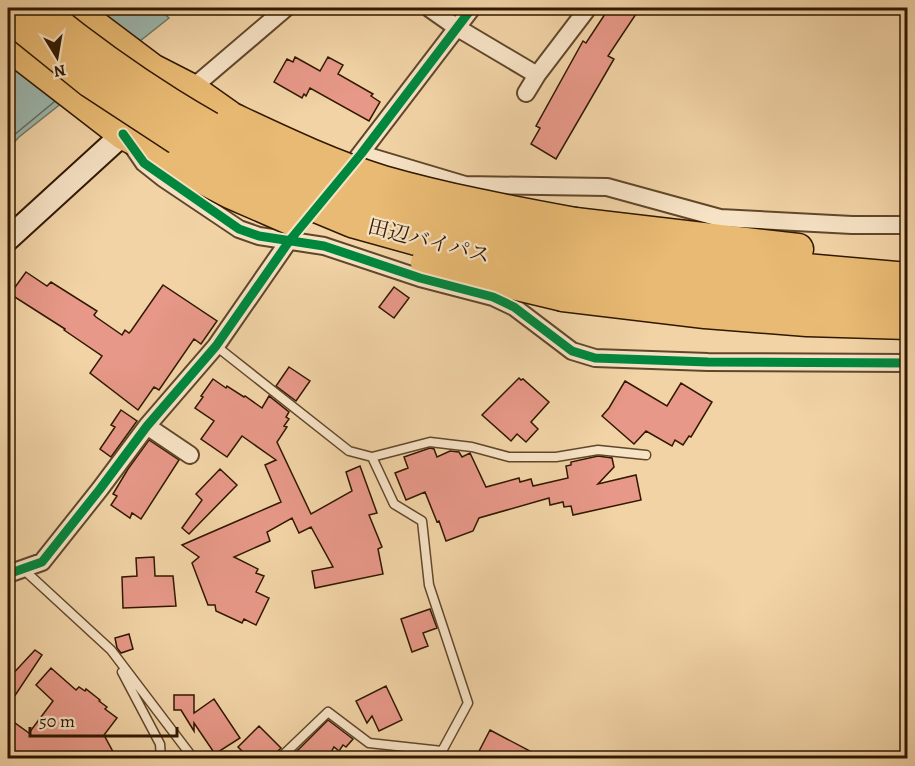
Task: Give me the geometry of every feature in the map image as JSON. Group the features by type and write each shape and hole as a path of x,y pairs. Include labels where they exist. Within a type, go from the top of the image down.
{"highway":[{"name":"田辺バイパス","path":"38,8 86,47 188,116 272,161 371,202 570,258 715,261 908,278"},
{"path":"71,8 152,69 191,89 232,118 304,152 382,181 473,204 570,258 705,313 807,321 908,324"},
{"name":"田辺バイパス","path":"8,16 100,89 177,140 263,185 364,226 445,248 570,258 908,305"},
{"path":"8,45 123,134 230,193 326,234 439,267 570,258 908,261"}],"street":[{"path":"8,239 123,134 191,89 286,8"},
{"path":"429,8 456,27 537,75"},
{"path":"15,571 42,562 147,426 216,346 290,240 362,154 471,8"},
{"path":"526,93 588,8"},
{"path":"123,134 144,163 239,229 259,236 324,246 420,278 493,297 514,307 572,351 595,358 708,362 908,363"},
{"path":"362,154 465,185 607,187 720,218 852,225 908,225"},
{"path":"147,426 190,455"}],"lane":[{"path":"216,346 349,451 372,457 430,442 472,447 509,457 556,457 598,450 646,454"},
{"path":"280,759 328,712 369,743 442,751 468,703 429,585 422,521 394,504 372,457"},
{"path":"15,571 111,650 193,759"},
{"path":"111,650 160,744 161,759"}],"water":[{"path":"8,8 158,8 169,18 19,137 8,149"}],"building":[{"path":"609,8 640,8 608,56 614,59 556,159 531,144 540,128 536,126 583,41 586,43"},
{"path":"295,57 320,71 328,57 343,65 338,74 373,94 371,96 380,102 369,121 310,88 306,96 304,94 302,98 274,82 287,59 293,62"},
{"path":"26,272 47,286 51,282 97,311 94,315 96,317 122,335 125,330 129,333 131,331 163,285 217,321 201,344 194,339 159,390 154,387 138,410 90,373 102,356 10,294"},
{"path":"394,287 409,298 394,318 379,307"},
{"path":"289,367 310,381 296,401 276,386"},
{"path":"519,378 549,402 531,422 538,429 526,442 517,434 511,441 482,415"},
{"path":"213,379 262,408 269,396 289,412 286,417 289,419 284,426 287,427 277,442 311,514 352,491 346,472 360,466 377,513 369,515 382,547 378,549 383,574 315,588 312,571 333,567 311,527 299,533 292,518 267,532 270,541 234,557 258,569 256,573 264,576 256,592 269,598 256,625 244,619 242,623 216,611 215,605 208,605 192,563 199,557 182,545 281,502 265,465 276,460 242,436 227,457 201,439 214,421 195,408"},
{"path":"625,381 667,406 681,383 712,402 691,437 689,436 683,445 675,440 672,446 646,431 634,444 602,416"},
{"path":"121,410 137,421 111,457 100,449 115,427 111,425"},
{"path":"149,440 179,460 141,519 132,513 130,518 111,505 117,496 113,494"},
{"path":"430,448 434,449 437,457 450,451 459,452 462,457 470,453 486,487 519,478 520,482 531,479 533,486 568,478 566,466 571,465 571,462 598,456 612,458 614,467 598,484 636,475 641,500 573,515 571,506 564,507 563,502 550,505 549,498 479,518 473,531 446,541 425,492 406,500 395,473 408,468 404,457"},
{"path":"220,469 237,485 189,534 182,528 202,500 196,494"},
{"path":"154,557 155,576 173,576 176,606 123,608 122,577 137,576 136,558"},
{"path":"430,609 437,628 423,633 428,646 412,652 401,619"},
{"path":"129,634 133,649 121,653 117,648 115,638"},
{"path":"35,650 42,655 8,706 8,679"},
{"path":"51,668 76,690 79,687 85,691 86,689 117,718 104,735 117,759 26,759 8,746 8,718 29,733 53,701 36,685"},
{"path":"386,686 402,720 379,731 372,716 367,723 356,701"},
{"path":"174,695 194,695 194,713 214,699 240,738 215,754 194,723 194,731 181,710 174,710"},
{"path":"328,720 353,739 346,747 343,745 339,751 334,747 330,754 320,759 303,759 296,752"},
{"path":"259,726 281,748 275,754 274,759 250,759 238,747"},
{"path":"490,730 545,759 475,759"}],"cycle path":[{"path":"8,574 42,562 147,426 216,346 290,240 361,154 472,8"},
{"path":"123,134 144,163 239,229 259,236 324,246 420,278 493,297 514,307 572,351 595,358 708,362 908,363"}]}
